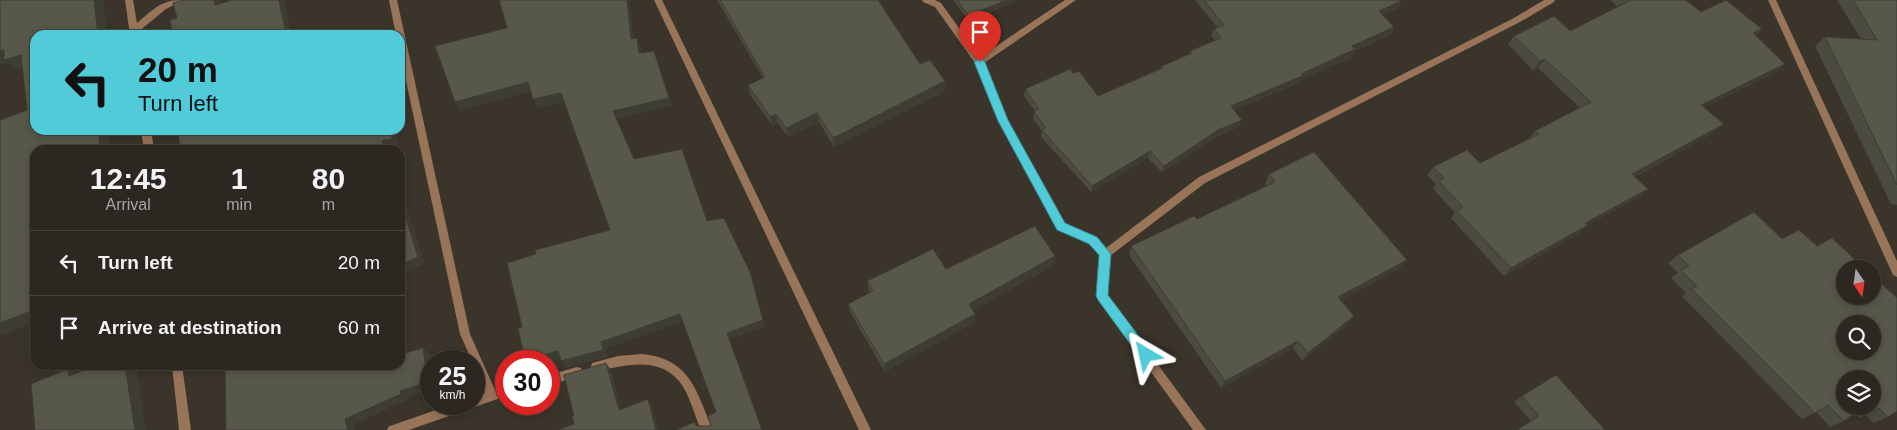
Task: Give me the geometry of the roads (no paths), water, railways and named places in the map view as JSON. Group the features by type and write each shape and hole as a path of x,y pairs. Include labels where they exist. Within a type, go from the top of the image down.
{"street":[{"path":"129,0 133,30"},
{"path":"136,30 163,7 177,0"},
{"path":"392,0 399,30"},
{"path":"658,0 865,430"},
{"path":"926,0 938,5 980,62 1003,121 1061,226 1093,240 1105,254 1102,296 1200,430"},
{"path":"980,62 1072,0"},
{"path":"1105,254 1202,180 1517,20 1551,0"},
{"path":"1772,0 1897,272"},
{"path":"405,59 465,334 492,395"},
{"path":"560,377 609,363 647,359 668,365 683,378 707,430"},
{"path":"178,370 185,430"},
{"path":"485,398 495,394"},
{"path":"393,430 436,415"}]}
